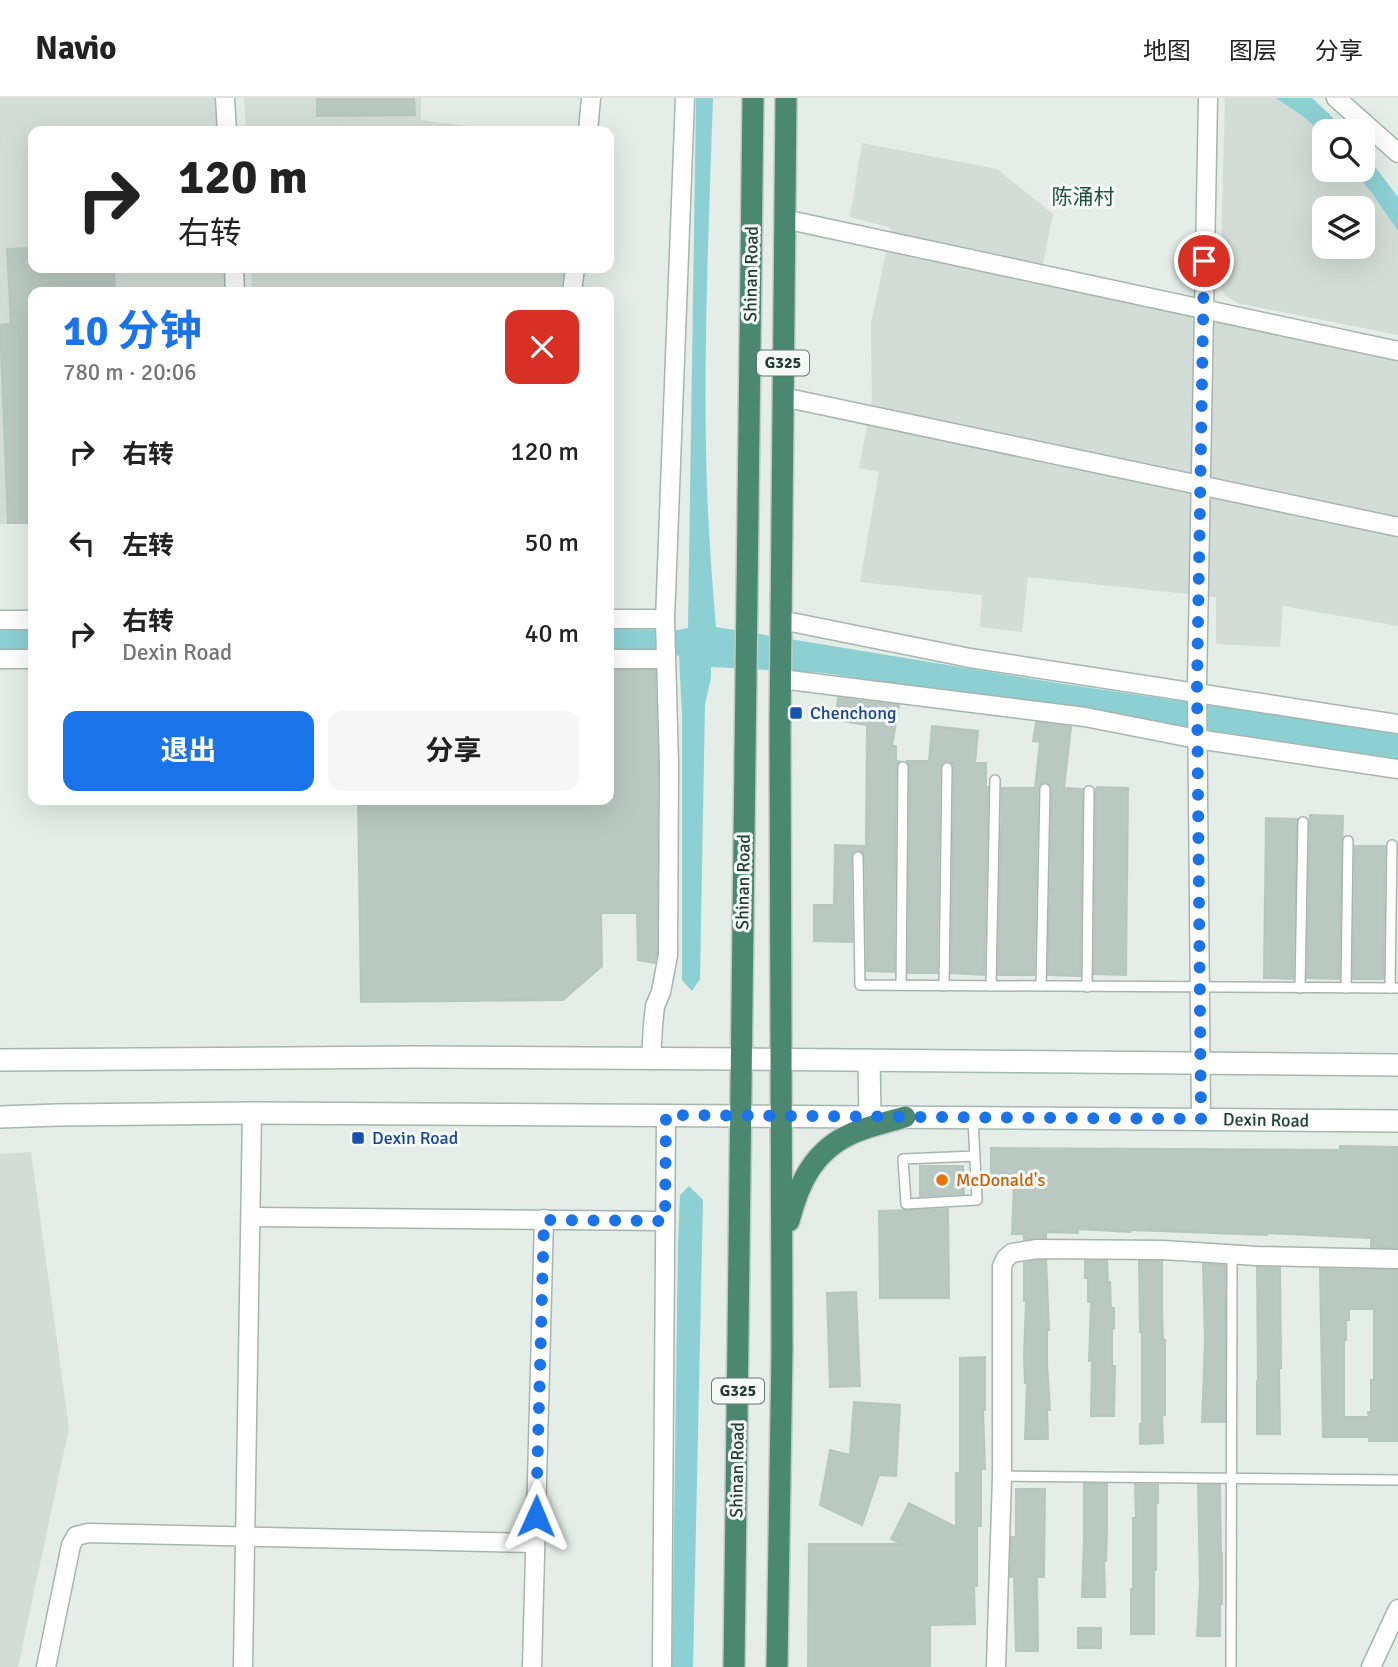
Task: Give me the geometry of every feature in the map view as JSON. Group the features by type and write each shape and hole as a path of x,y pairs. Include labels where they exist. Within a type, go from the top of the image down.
{"highway":[{"name":"Shinan Road","path":"734,1667 753,98"},
{"name":"Shinan Road","path":"777,1667 782,1350 781,624 786,98"},
{"path":"781,1250 795,1195 822,1152 852,1133 905,1117"}],"street":[{"path":"225,98 227,126"},
{"path":"588,126 591,98"},
{"path":"651,1059 655,1006 661,992 668,954 669,764 666,623 685,98"},
{"path":"1201,1119 1197,697 1208,98"},
{"path":"1336,98 1398,153"},
{"path":"784,219 1398,351"},
{"path":"783,397 1398,527"},
{"path":"614,619 666,623"},
{"path":"0,620 28,620"},
{"path":"781,624 1197,697 1398,724"},
{"path":"614,659 666,656"},
{"path":"0,659 28,659"},
{"path":"781,677 1085,717 1398,769"},
{"path":"0,1060 374,1057 1398,1065"},
{"path":"869,1060 870,1116"},
{"path":"243,1667 252,1113"},
{"name":"Dexin Road","path":"0,1117 252,1113 1398,1121"},
{"path":"662,1667 666,1115"},
{"path":"251,1217 665,1221"},
{"path":"532,1667 544,1220"},
{"path":"996,1667 1002,1476 1002,1266 1006,1258 1012,1253 1037,1250 1163,1250 1398,1259"},
{"path":"46,1667 71,1545 76,1535 88,1533 535,1543"},
{"path":"1371,1667 1398,1609"}],"lane":[{"path":"901,985 903,767"},
{"path":"944,986 947,768"},
{"path":"991,986 995,780"},
{"path":"1041,986 1045,789"},
{"path":"1087,987 1089,792"},
{"path":"1300,988 1303,822"},
{"path":"1346,988 1348,841"},
{"path":"858,856 860,985 1394,988 1392,845"},
{"path":"973,1117 975,1156 977,1200 906,1204 903,1159 975,1156"},
{"path":"1231,1667 1232,1254"},
{"path":"1002,1476 1398,1479"}],"shaded area":[{"path":"0,98 216,98 217,126 28,126 28,273 225,273 226,287 28,287 28,523 0,524"},
{"path":"244,98 421,98 421,120 467,126 246,126"},
{"path":"1225,98 1276,98 1312,124 1312,182 1363,182 1374,196 1312,196 1312,259 1375,259 1375,198 1398,231 1398,335 1237,303 1225,295 1220,286"},
{"path":"862,143 997,169 1053,214 1039,284 1398,359 1398,626 1283,606 1280,647 1216,644 1216,597 1028,577 1022,632 980,627 982,595 860,582 879,472 859,468 872,399 871,324 891,228 850,217"},
{"path":"251,273 563,273 562,287 252,287"},
{"path":"31,1152 69,1428 18,1667 0,1667 0,1154"}],"water":[{"path":"696,98 713,98 706,407 708,517 716,627 1064,684 1398,733 1398,760 824,673 711,667 705,704 700,979 692,991 682,980 682,716 679,656 668,651 614,650 614,629 688,628"},
{"path":"1276,98 1312,98 1334,119 1312,119 1312,124"},
{"path":"1375,167 1398,197 1398,231 1375,196 1363,182 1375,182"},
{"path":"0,628 28,628 28,649 0,649"},
{"path":"689,1186 703,1200 693,1667 672,1667 678,1242 680,1195"}],"building":[{"path":"317,98 414,98 415,115 317,116"},
{"path":"28,248 28,273 114,273 115,287 28,287 28,523 8,523 0,325 11,324 7,249"},
{"path":"614,670 655,670 658,764 655,963 638,960 637,913 601,913 602,966 563,1000 361,1002 358,805 614,805"},
{"path":"838,698 899,705 892,746 896,746 896,761 899,761 896,767 894,972 867,971 865,857 861,851 854,851 851,857 852,942 814,941 814,905 834,905 835,845 866,846 867,725 835,720"},
{"path":"1036,722 1071,727 1064,788 1083,789 1080,976 1048,975 1052,789 1049,783 1044,782 1038,789 1034,975 998,975 1002,788 1035,788 1040,742 1033,741"},
{"path":"932,726 978,731 975,763 986,763 988,787 984,975 951,973 954,768 948,761 943,762 940,768 937,973 908,973 910,767 907,761 929,761"},
{"path":"1097,787 1128,788 1126,975 1094,974"},
{"path":"1310,815 1343,816 1339,979 1307,978"},
{"path":"1266,818 1297,819 1293,979 1264,978"},
{"path":"1355,846 1385,846 1383,979 1353,979"},
{"path":"1340,1146 1398,1147 1398,1248 1371,1247 1371,1238 1130,1230 1078,1229 1078,1233 1046,1232 1046,1238 1024,1240 1024,1234 1012,1234 1014,1185 991,1185 991,1148 1340,1150"},
{"name":"McDonald's","path":"920,1166 963,1166 964,1194 920,1196"},
{"path":"948,1209 949,1298 880,1298 879,1211"},
{"path":"1046,1260 1050,1410 1047,1410 1048,1439 1025,1439 1027,1383 1024,1356 1024,1263"},
{"path":"1085,1261 1107,1261 1111,1308 1114,1308 1114,1416 1091,1416 1091,1302 1088,1302"},
{"path":"1139,1261 1162,1261 1165,1340 1163,1443 1140,1444 1142,1332"},
{"path":"1203,1264 1225,1265 1225,1422 1202,1422 1205,1341"},
{"path":"1257,1267 1280,1268 1280,1434 1257,1434"},
{"path":"1320,1269 1398,1270 1398,1441 1369,1441 1369,1437 1323,1437","holes":["1349,1309 1374,1309 1371,1412 1368,1412 1369,1417 1344,1417 1344,1340"]},
{"path":"856,1292 860,1386 830,1387 827,1293"},
{"path":"985,1357 985,1469 981,1469 981,1526 977,1526 975,1624 930,1625 930,1667 808,1667 809,1544 903,1544 891,1539 909,1503 956,1527 956,1473 960,1473 960,1358"},
{"path":"854,1402 900,1405 896,1476 879,1475 862,1525 820,1505 830,1450 850,1455"},
{"path":"1084,1484 1107,1484 1105,1597 1082,1597"},
{"path":"1135,1484 1158,1485 1154,1634 1131,1634"},
{"path":"1198,1485 1220,1485 1220,1636 1197,1636 1200,1585"},
{"path":"1016,1489 1045,1489 1044,1577 1037,1577 1038,1651 1016,1651 1014,1577 1010,1577 1011,1537 1016,1537"},
{"path":"1078,1628 1101,1628 1101,1648 1078,1648"}],"place":[{"name":"Chenchong","path":"796,713"},
{"name":"Dexin Road","path":"358,1138"},
{"name":"McDonald's","path":"942,1180"}],"district":[{"name":"陈涌村","path":"1083,197"}],"route":[{"path":"536,1516 544,1220 665,1221 666,1115 1201,1119 1197,686 1204,261"}]}
